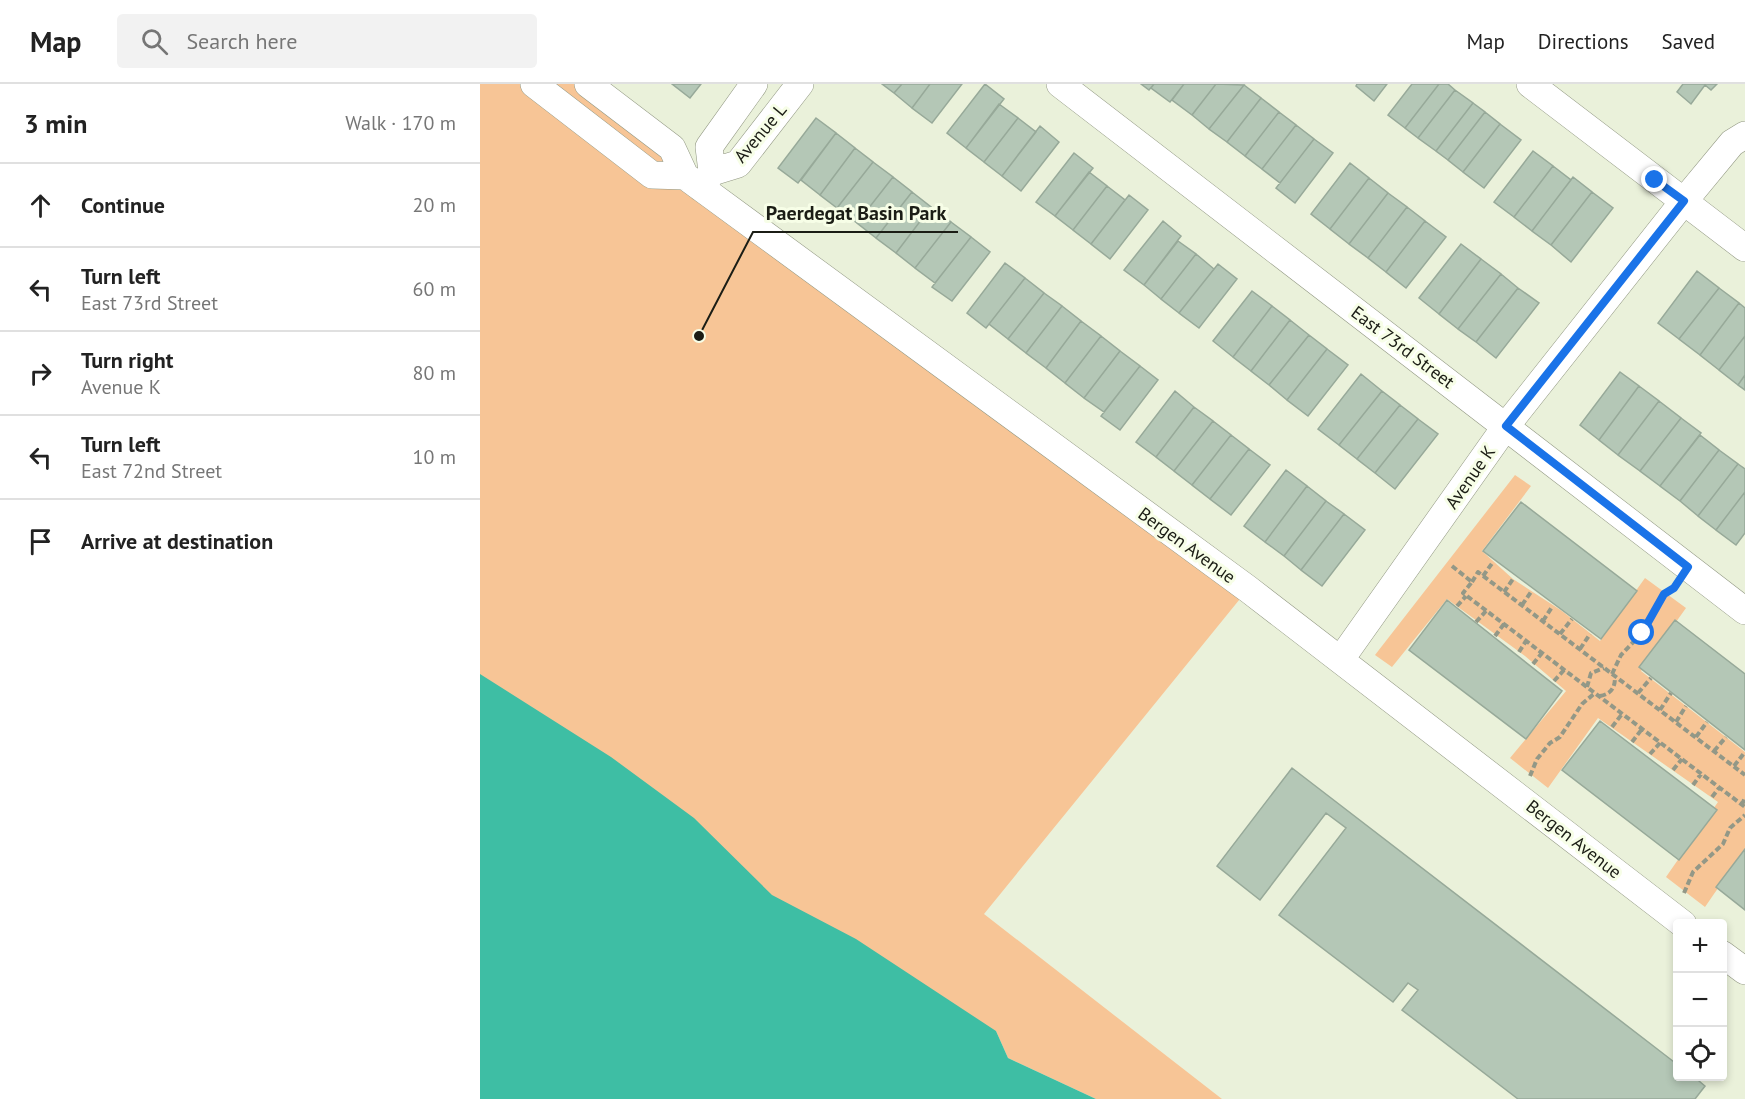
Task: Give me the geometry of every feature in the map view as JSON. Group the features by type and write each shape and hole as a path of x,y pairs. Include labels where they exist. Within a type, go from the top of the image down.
{"street":[{"path":"534,84 652,175 699,178"},
{"name":"Bergen Avenue","path":"588,84 672,148 699,178 1341,659 1677,919"},
{"name":"Avenue L","path":"699,178 709,147 754,84"},
{"name":"Avenue L","path":"699,178 738,164 800,84"},
{"name":"East 73rd Street","path":"1060,84 1745,611"},
{"path":"1530,84 1745,248"},
{"name":"Avenue K","path":"1341,659 1506,426 1684,201 1732,143 1745,135"},
{"path":"1727,958 1745,971"}],"path":[{"path":"1483,576 1493,562"},
{"path":"1452,566 1473,582"},
{"path":"1599,696 1609,694 1613,690 1614,675 1621,655 1642,633 1664,594 1674,588 1688,567"},
{"path":"1745,775 1478,572 1463,593 1743,806 1745,797"},
{"path":"1504,592 1513,579"},
{"path":"1521,605 1531,592"},
{"path":"1457,606 1466,596"},
{"path":"1543,621 1552,607"},
{"path":"1476,622 1486,611"},
{"path":"1560,634 1572,619"},
{"path":"1496,636 1504,624"},
{"path":"1580,649 1590,634"},
{"path":"1519,652 1526,641"},
{"path":"1533,664 1542,653"},
{"path":"1587,687 1591,673 1604,668"},
{"path":"1554,681 1564,670"},
{"path":"1638,693 1651,678"},
{"path":"1518,796 1537,759 1551,743 1560,737 1582,704 1595,693"},
{"path":"1660,710 1671,693"},
{"path":"1676,723 1686,706"},
{"path":"1612,728 1622,714"},
{"path":"1696,737 1707,722"},
{"path":"1632,742 1642,729"},
{"path":"1714,751 1726,737"},
{"path":"1650,754 1660,743"},
{"path":"1734,766 1745,752"},
{"path":"1673,770 1682,759"},
{"path":"1694,784 1701,774"},
{"path":"1712,797 1719,788"},
{"path":"1677,919 1693,872 1723,844 1730,828 1745,815"}],"shaded area":[{"path":"480,84 587,84 1248,589 984,914 1222,1099 1096,1099 1008,1058 996,1031 896,1022 480,699"},
{"path":"1515,475 1531,486 1482,551 1513,579 1562,611 1600,641 1645,578 1686,608 1641,671 1745,752 1745,849 1705,907 1666,877 1718,802 1598,718 1548,788 1510,758 1566,691 1525,656 1447,599 1392,667 1375,655"}],"water":[{"path":"480,674 611,757 694,818 772,895 856,939 996,1031 1008,1058 1096,1099 480,1099"}],"building":[{"path":"672,84 701,84 690,98"},
{"path":"882,84 902,84 894,93"},
{"path":"902,84 930,84 912,108 894,93"},
{"path":"930,84 962,84 932,123 912,108"},
{"path":"985,84 1004,99 966,148 947,133"},
{"path":"1141,84 1154,84 1149,90"},
{"path":"1154,84 1184,84 1170,102 1151,88"},
{"path":"1184,84 1216,84 1192,115 1172,100"},
{"path":"1216,84 1244,85 1209,129 1192,115"},
{"path":"1357,84 1387,84 1374,101 1356,86"},
{"path":"1412,84 1439,84 1405,128 1388,115"},
{"path":"1439,84 1448,84 1455,90 1418,138 1405,128"},
{"path":"1683,84 1717,84 1711,90 1705,85 1691,104 1677,92"},
{"path":"1244,85 1261,98 1227,142 1209,129"},
{"path":"1455,90 1473,103 1436,151 1418,138"},
{"path":"1261,98 1279,112 1245,156 1227,142"},
{"path":"1473,103 1485,112 1448,160 1436,151"},
{"path":"999,104 1018,118 984,162 966,148"},
{"path":"1279,112 1296,125 1262,169 1245,156"},
{"path":"1485,112 1500,124 1463,172 1448,160"},
{"path":"816,118 836,133 798,183 778,168"},
{"path":"1018,118 1036,132 1002,176 984,162"},
{"path":"1500,124 1521,140 1484,188 1463,172"},
{"path":"1296,125 1314,139 1280,183 1262,169"},
{"path":"1040,126 1059,142 1021,191 1002,176"},
{"path":"836,133 855,148 820,195 801,180"},
{"path":"1314,139 1333,153 1295,203 1276,188"},
{"path":"855,148 873,162 837,208 820,195"},
{"path":"1533,151 1553,166 1514,217 1494,202"},
{"path":"1074,153 1093,168 1055,216 1036,202"},
{"path":"873,162 893,177 857,223 837,208"},
{"path":"1350,163 1369,178 1330,229 1311,214"},
{"path":"1553,166 1571,180 1532,231 1514,217"},
{"path":"1089,172 1107,186 1073,230 1055,216"},
{"path":"893,177 912,192 876,238 857,223"},
{"path":"1573,177 1592,192 1551,245 1532,231"},
{"path":"1369,178 1388,193 1349,244 1330,229"},
{"path":"1107,186 1125,200 1091,244 1073,230"},
{"path":"912,192 931,207 896,253 876,238"},
{"path":"1592,192 1613,208 1571,262 1551,245"},
{"path":"1388,193 1407,207 1368,258 1349,244"},
{"path":"1129,195 1148,210 1110,259 1091,244"},
{"path":"931,207 951,222 915,268 896,253"},
{"path":"1407,207 1425,221 1386,272 1368,258"},
{"path":"1163,221 1181,236 1144,285 1124,270"},
{"path":"1425,221 1446,237 1406,288 1386,272"},
{"path":"951,222 971,237 935,283 915,268"},
{"path":"971,237 990,252 952,301 932,287"},
{"path":"1178,241 1196,254 1161,299 1144,285"},
{"path":"1461,244 1481,259 1439,314 1419,298"},
{"path":"1196,254 1214,269 1179,313 1161,299"},
{"path":"1481,259 1501,274 1458,329 1439,314"},
{"path":"1005,263 1025,278 986,328 967,313"},
{"path":"1218,264 1237,279 1199,328 1179,313"},
{"path":"1697,271 1719,288 1679,339 1658,323"},
{"path":"1501,274 1518,288 1476,342 1458,329"},
{"path":"1025,278 1044,293 1008,339 989,324"},
{"path":"1518,288 1539,303 1496,358 1476,342"},
{"path":"1719,288 1739,303 1700,355 1679,339"},
{"path":"1252,291 1272,306 1233,357 1213,341"},
{"path":"1044,293 1062,306 1026,353 1008,339"},
{"path":"1739,303 1745,308 1745,336 1719,370 1700,355"},
{"path":"1062,306 1081,321 1046,368 1026,353"},
{"path":"1272,306 1290,320 1251,371 1233,357"},
{"path":"1290,320 1309,335 1269,385 1251,371"},
{"path":"1081,321 1101,336 1065,383 1046,368"},
{"path":"1309,335 1327,349 1287,400 1269,385"},
{"path":"1101,336 1120,351 1084,398 1065,383"},
{"path":"1745,336 1745,375 1738,385 1719,370"},
{"path":"1327,349 1348,365 1308,416 1287,400"},
{"path":"1120,351 1140,366 1104,412 1084,398"},
{"path":"1140,366 1158,380 1120,430 1101,416"},
{"path":"1620,372 1639,386 1599,440 1580,425"},
{"path":"1361,374 1382,391 1339,445 1318,429"},
{"path":"1745,375 1745,390 1738,385"},
{"path":"1639,386 1659,401 1618,455 1599,440"},
{"path":"1175,391 1194,407 1156,457 1136,442"},
{"path":"1382,391 1400,405 1357,459 1339,445"},
{"path":"1659,401 1681,418 1640,471 1618,455"},
{"path":"1400,405 1418,419 1375,473 1357,459"},
{"path":"1194,407 1213,421 1174,471 1156,457"},
{"path":"1681,418 1701,433 1660,486 1640,471"},
{"path":"1418,419 1438,434 1395,489 1375,473"},
{"path":"1213,421 1231,435 1192,485 1174,471"},
{"path":"1231,435 1249,449 1210,499 1192,485"},
{"path":"1700,435 1719,450 1680,501 1660,486"},
{"path":"1249,449 1270,465 1231,515 1210,499"},
{"path":"1719,450 1738,464 1698,516 1680,501"},
{"path":"1738,464 1745,469 1745,492 1716,530 1698,516"},
{"path":"1286,470 1307,486 1265,542 1244,526"},
{"path":"1307,486 1326,501 1284,556 1265,542"},
{"path":"1745,492 1745,533 1736,545 1716,530"},
{"path":"1326,501 1344,514 1301,570 1284,556"},
{"path":"1521,502 1637,591 1601,639 1483,551"},
{"path":"1344,514 1365,530 1322,586 1301,570"},
{"path":"1447,600 1562,691 1526,739 1409,650"},
{"path":"1675,620 1745,674 1745,750 1639,667"},
{"path":"1600,721 1717,810 1679,860 1562,770"},
{"path":"1292,768 1673,1061 1673,1081 1699,1081 1705,1086 1695,1099 1518,1099 1402,1010 1418,990 1408,983 1393,1002 1279,915 1346,828 1326,813 1260,900 1217,866"},
{"path":"1745,849 1745,910 1716,887"}],"place":[{"name":"Paerdegat Basin Park","path":"699,336"}],"route":[{"path":"1642,633 1664,594 1674,588 1688,567 1506,426 1684,201 1655,180"}]}
